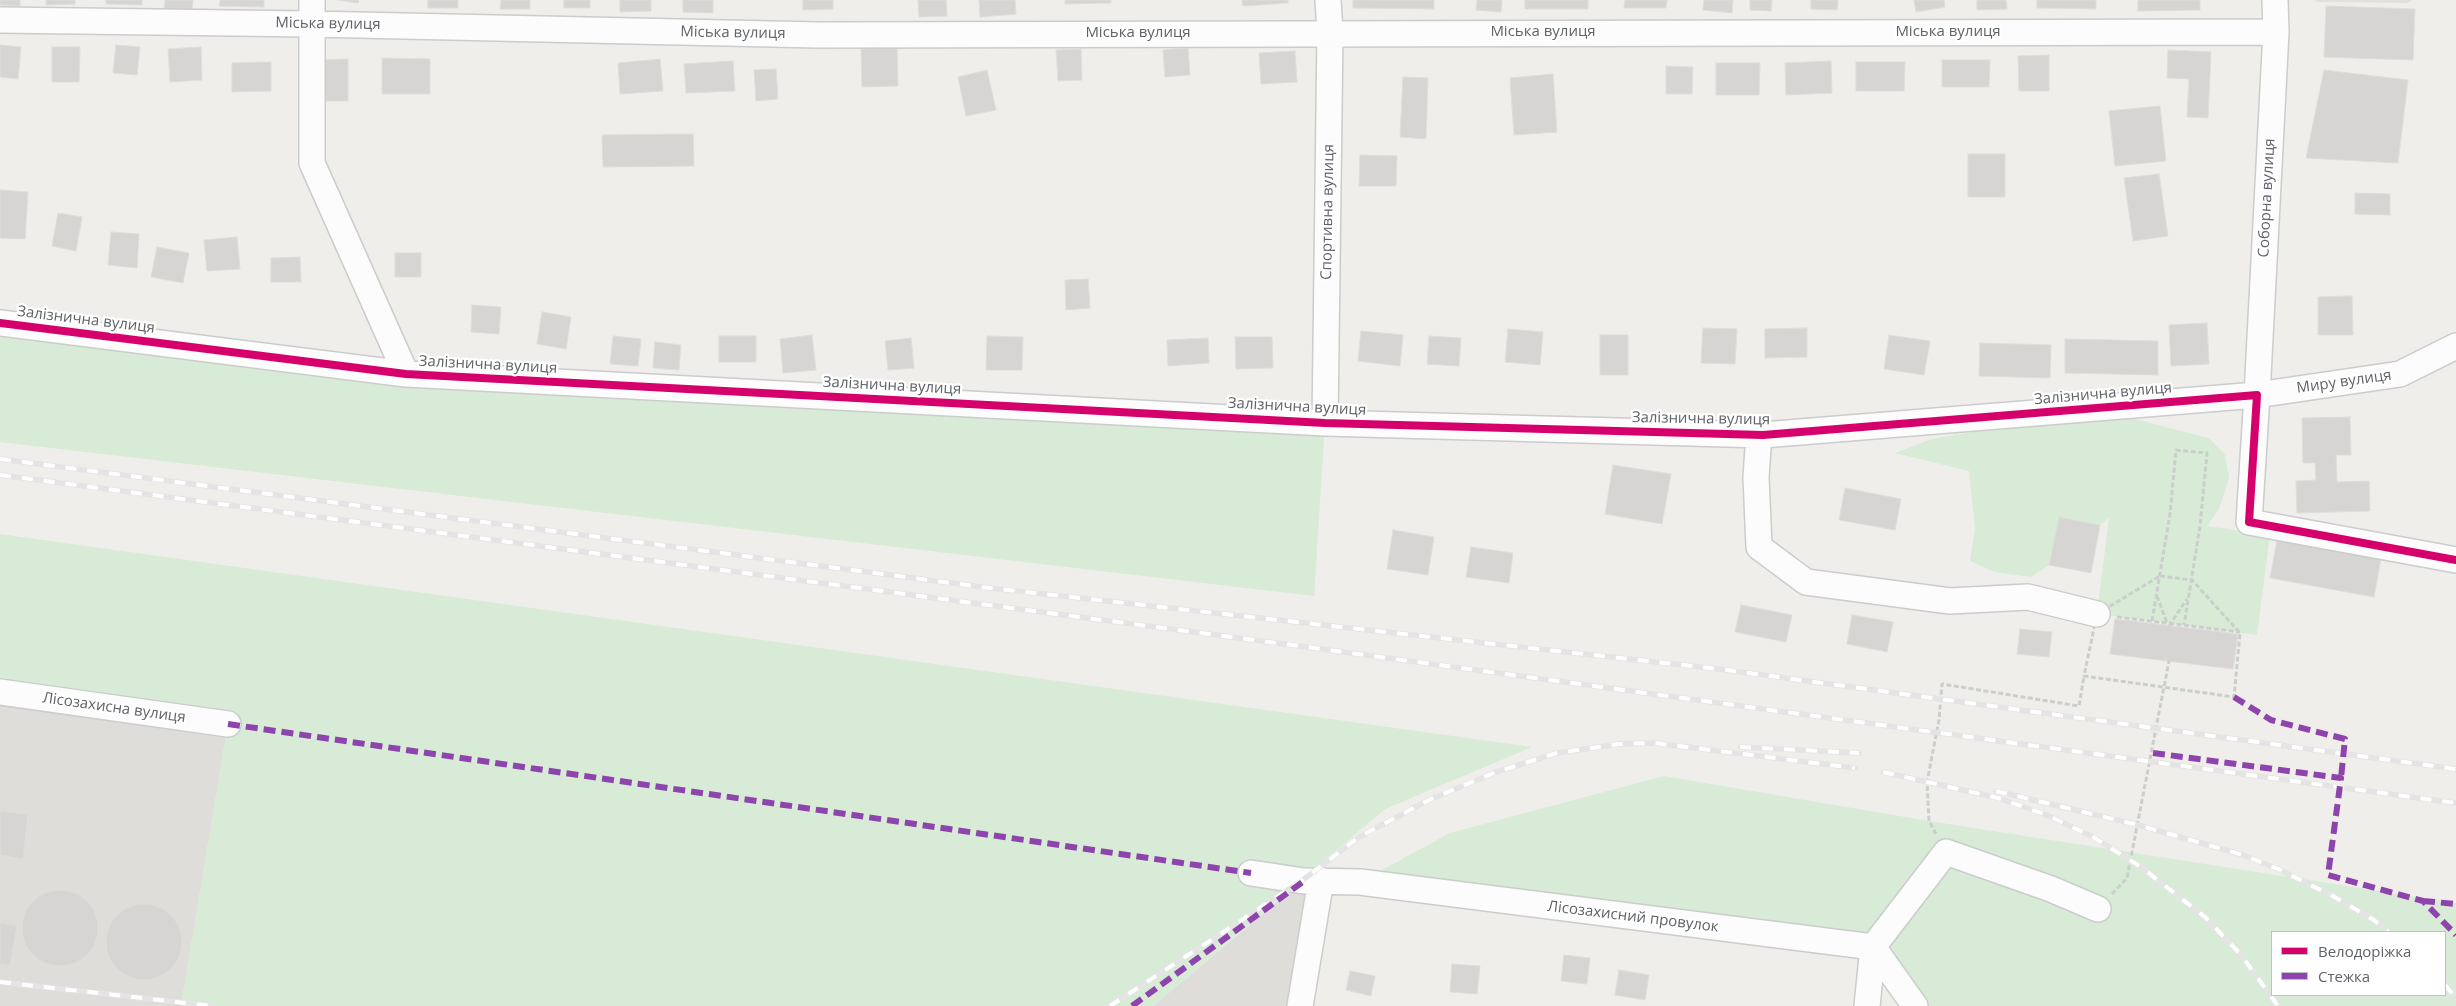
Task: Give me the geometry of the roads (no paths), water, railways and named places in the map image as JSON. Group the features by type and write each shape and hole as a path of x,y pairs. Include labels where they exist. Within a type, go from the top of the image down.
{"street":[{"name":"Спортивна вулиця","path":"1325,423 1330,32 1328,0"},
{"name":"Соборна вулиця","path":"2257,395 2276,32 2275,0"},
{"name":"Міська вулиця","path":"0,20 312,12 818,35 1330,32 2276,32"},
{"path":"312,12 312,163 406,374"},
{"name":"Залізнична вулиця","path":"0,323 406,374 1325,423 1759,434 2257,395"},
{"name":"Миру вулиця","path":"2257,395 2400,374 2456,346"},
{"path":"2257,395 2248,522 2456,560"},
{"path":"1759,434 1756,477 1759,547 1806,582 1950,601 2028,597 2106,615"},
{"name":"Лісозахисна вулиця","path":"0,692 228,724"},
{"path":"1866,1006 1873,947 1946,852 2051,889 2098,909"},
{"path":"1252,873 1304,881 1321,880 1300,1006"},
{"name":"Лісозахисний провулок","path":"1321,880 1360,882 1873,947"},
{"path":"1873,947 1914,1006"}],"railway":[{"path":"0,459 990,588 1719,669 2456,769"},
{"path":"0,475 1277,643 2456,803"},
{"path":"1110,1006 1303,880 1359,837 1429,800 1496,772 1557,753 1619,744 1655,743 1855,768"},
{"path":"1740,747 1859,753"},
{"path":"1883,772 1998,798 2047,815 2093,837 2141,867 2205,917 2241,955 2278,1006"},
{"path":"1996,791 2138,825 2243,855 2278,869 2331,895 2374,920 2387,931"},
{"path":"0,982 213,1006"},
{"path":"2446,986 2456,998"}]}
